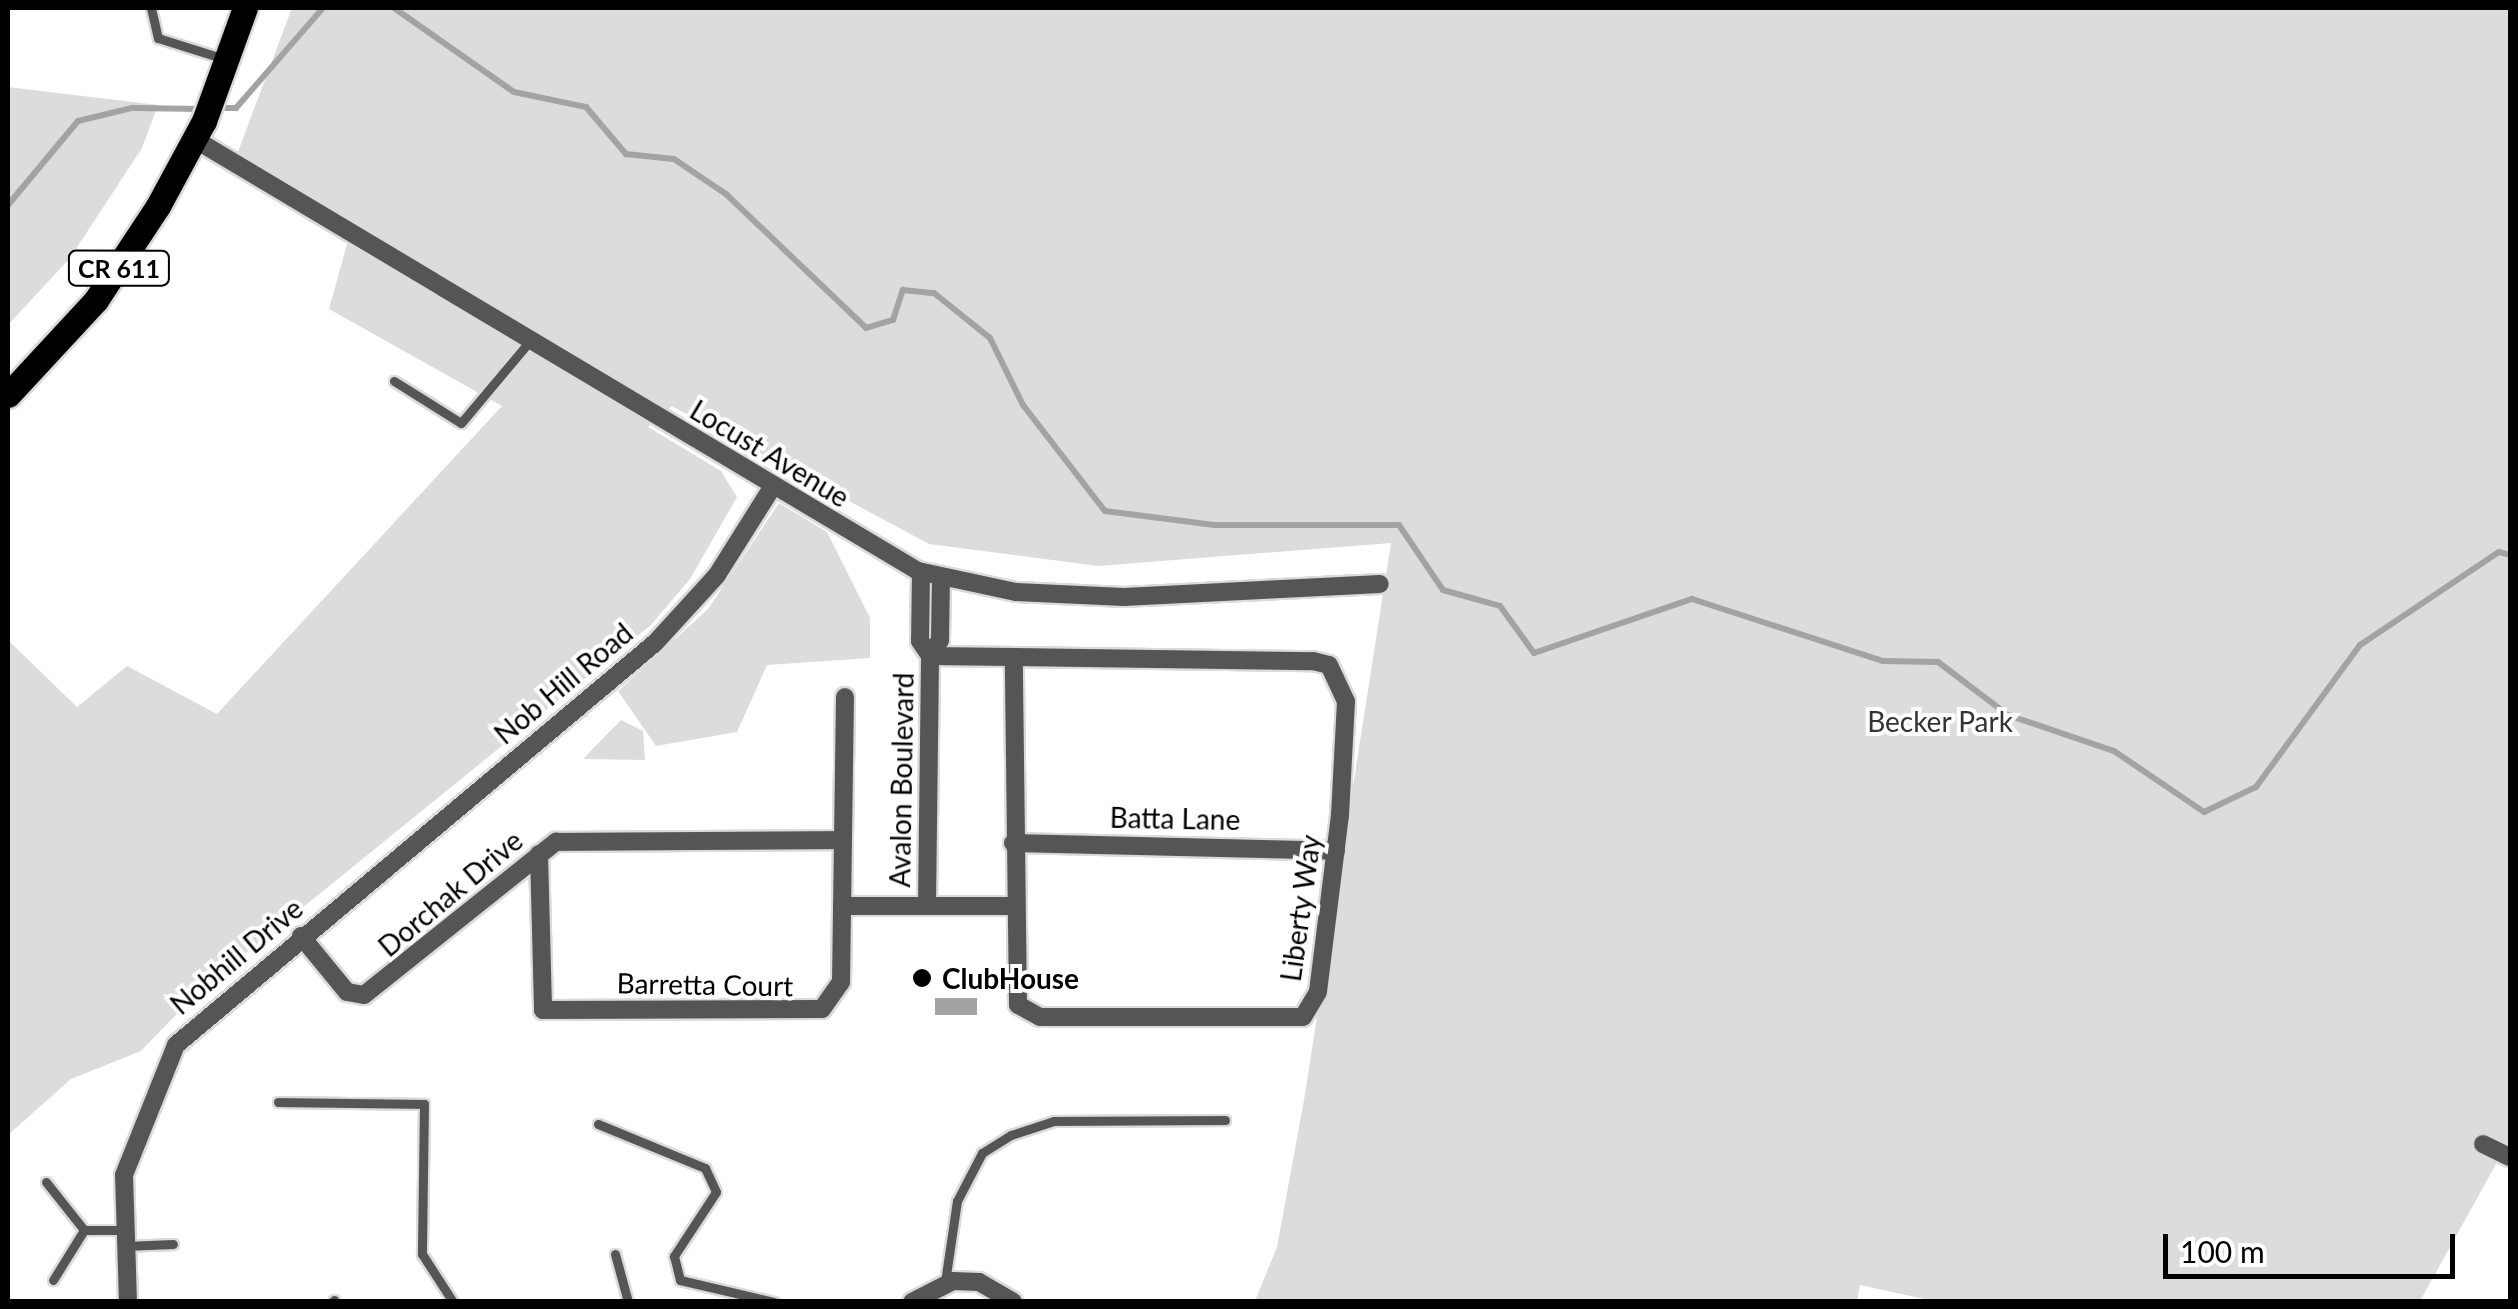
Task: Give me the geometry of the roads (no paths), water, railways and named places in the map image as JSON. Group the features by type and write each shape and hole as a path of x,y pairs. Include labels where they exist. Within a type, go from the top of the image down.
{"main road":[{"name":"CR 611","path":"8,395 96,300 200,130 245,8"}],"street":[{"name":"Locust Avenue","path":"200,130 530,342 921,572 1016,592 1124,596 1380,584"},
{"name":"Nob Hill Road","path":"354,892 655,643 716,575 773,486"},
{"name":"Avalon Boulevard","path":"921,572 920,641 930,656"},
{"name":"Avalon Boulevard","path":"927,905 930,656 940,640 941,577"},
{"name":"Liberty Way","path":"930,656 1014,657 1329,665 1346,702 1336,851 1318,992 1289,1020 1027,1013 1013,990 1014,657"},
{"name":"Barretta Court","path":"540,854 543,1010 822,1009 841,982 845,697"},
{"name":"Dorchak Drive","path":"301,936 347,992 364,995 540,854 575,838 842,840"},
{"name":"Batta Lane","path":"1013,843 1336,851"},
{"name":"Nobhill Drive","path":"128,1302 125,1238 134,1132 176,1045 354,892"},
{"name":"Avalon Boulevard","path":"842,906 1013,906"},
{"path":"2483,1144 2510,1158"},
{"path":"912,1302 944,1284 979,1282 1013,1302"}],"lane":[{"path":"151,8 158,38 227,60"},
{"path":"394,380 461,423 530,342"},
{"path":"278,1102 424,1104 422,1254 453,1302"},
{"path":"944,1284 957,1201 982,1152 1010,1135 1054,1121 1225,1120"},
{"path":"598,1124 705,1168 716,1192 674,1256 680,1280 774,1302"},
{"path":"46,1182 84,1230 173,1244"},
{"path":"53,1280 84,1230"},
{"path":"616,1254 628,1302"}],"waterway":[{"path":"215,108 236,108 323,8"},
{"path":"394,8 514,92 586,107 626,154 674,159 726,194 866,328 893,320 903,290 934,293 990,338 1023,405 1105,511 1214,525 1399,525 1443,590 1500,606 1534,653 1692,599 1883,661 1938,662 2008,715 2114,751 2204,812 2256,787 2360,645 2499,552 2510,555"},
{"path":"8,205 78,121 132,108 203,109"}],"place":[{"name":"ClubHouse","path":"922,978"}],"park label":[{"name":"Becker Park","path":"1940,721"}]}
